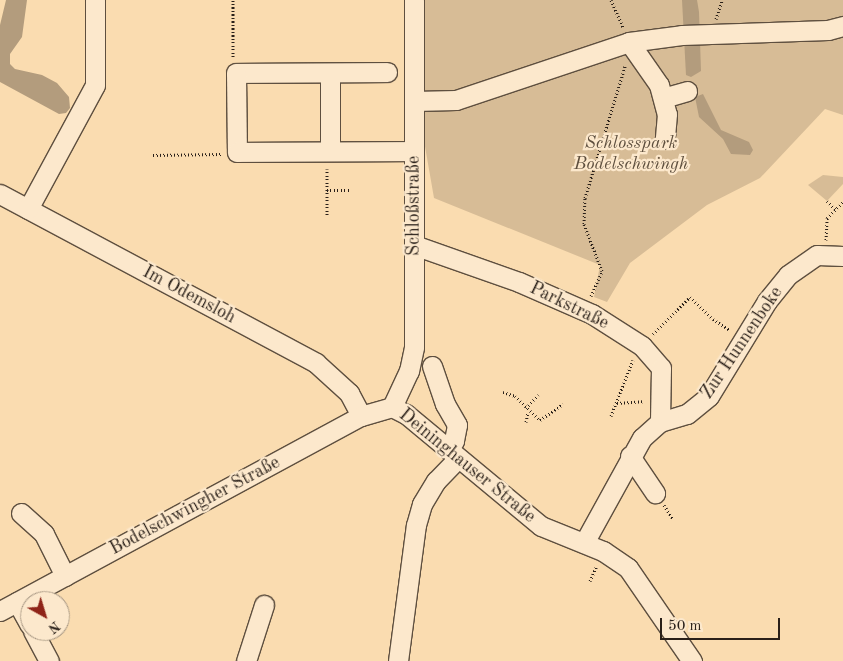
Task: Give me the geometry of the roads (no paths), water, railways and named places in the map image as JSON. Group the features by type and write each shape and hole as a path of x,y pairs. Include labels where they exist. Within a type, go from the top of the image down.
{"street":[{"path":"28,209 95,85 94,0"},
{"name":"Schloßstraße","path":"392,407 411,363 414,244 414,0"},
{"path":"414,101 456,100 629,42 703,33 828,30 843,26"},
{"path":"629,42 659,86 668,114 665,140"},
{"path":"328,152 330,72"},
{"path":"387,72 236,73 237,152 414,151"},
{"path":"663,98 687,91"},
{"name":"Im Odemsloh","path":"0,194 316,363 349,393 361,416"},
{"name":"Parkstraße","path":"414,244 519,282 585,311 642,346 661,368 660,422"},
{"name":"Zur Hunnenboke","path":"584,543 630,456 642,438 660,422 687,414 709,396 778,288 796,270 816,255 834,255"},
{"path":"398,661 416,525 422,504 453,453 457,434 451,410 453,399 442,368 411,363"},
{"name":"Bodelschwingher Straße","path":"0,612 361,416 392,407"},
{"name":"Deininghauser Straße","path":"392,407 406,414 541,526 584,543 628,568 692,661"},
{"path":"630,456 655,492"},
{"path":"21,513 44,534 65,576"},
{"path":"17,602 20,607"},
{"path":"246,661 264,604"},
{"path":"38,641 49,661"}],"park label":[{"name":"Schlosspark Bodelschwingh","path":"631,154"}]}
